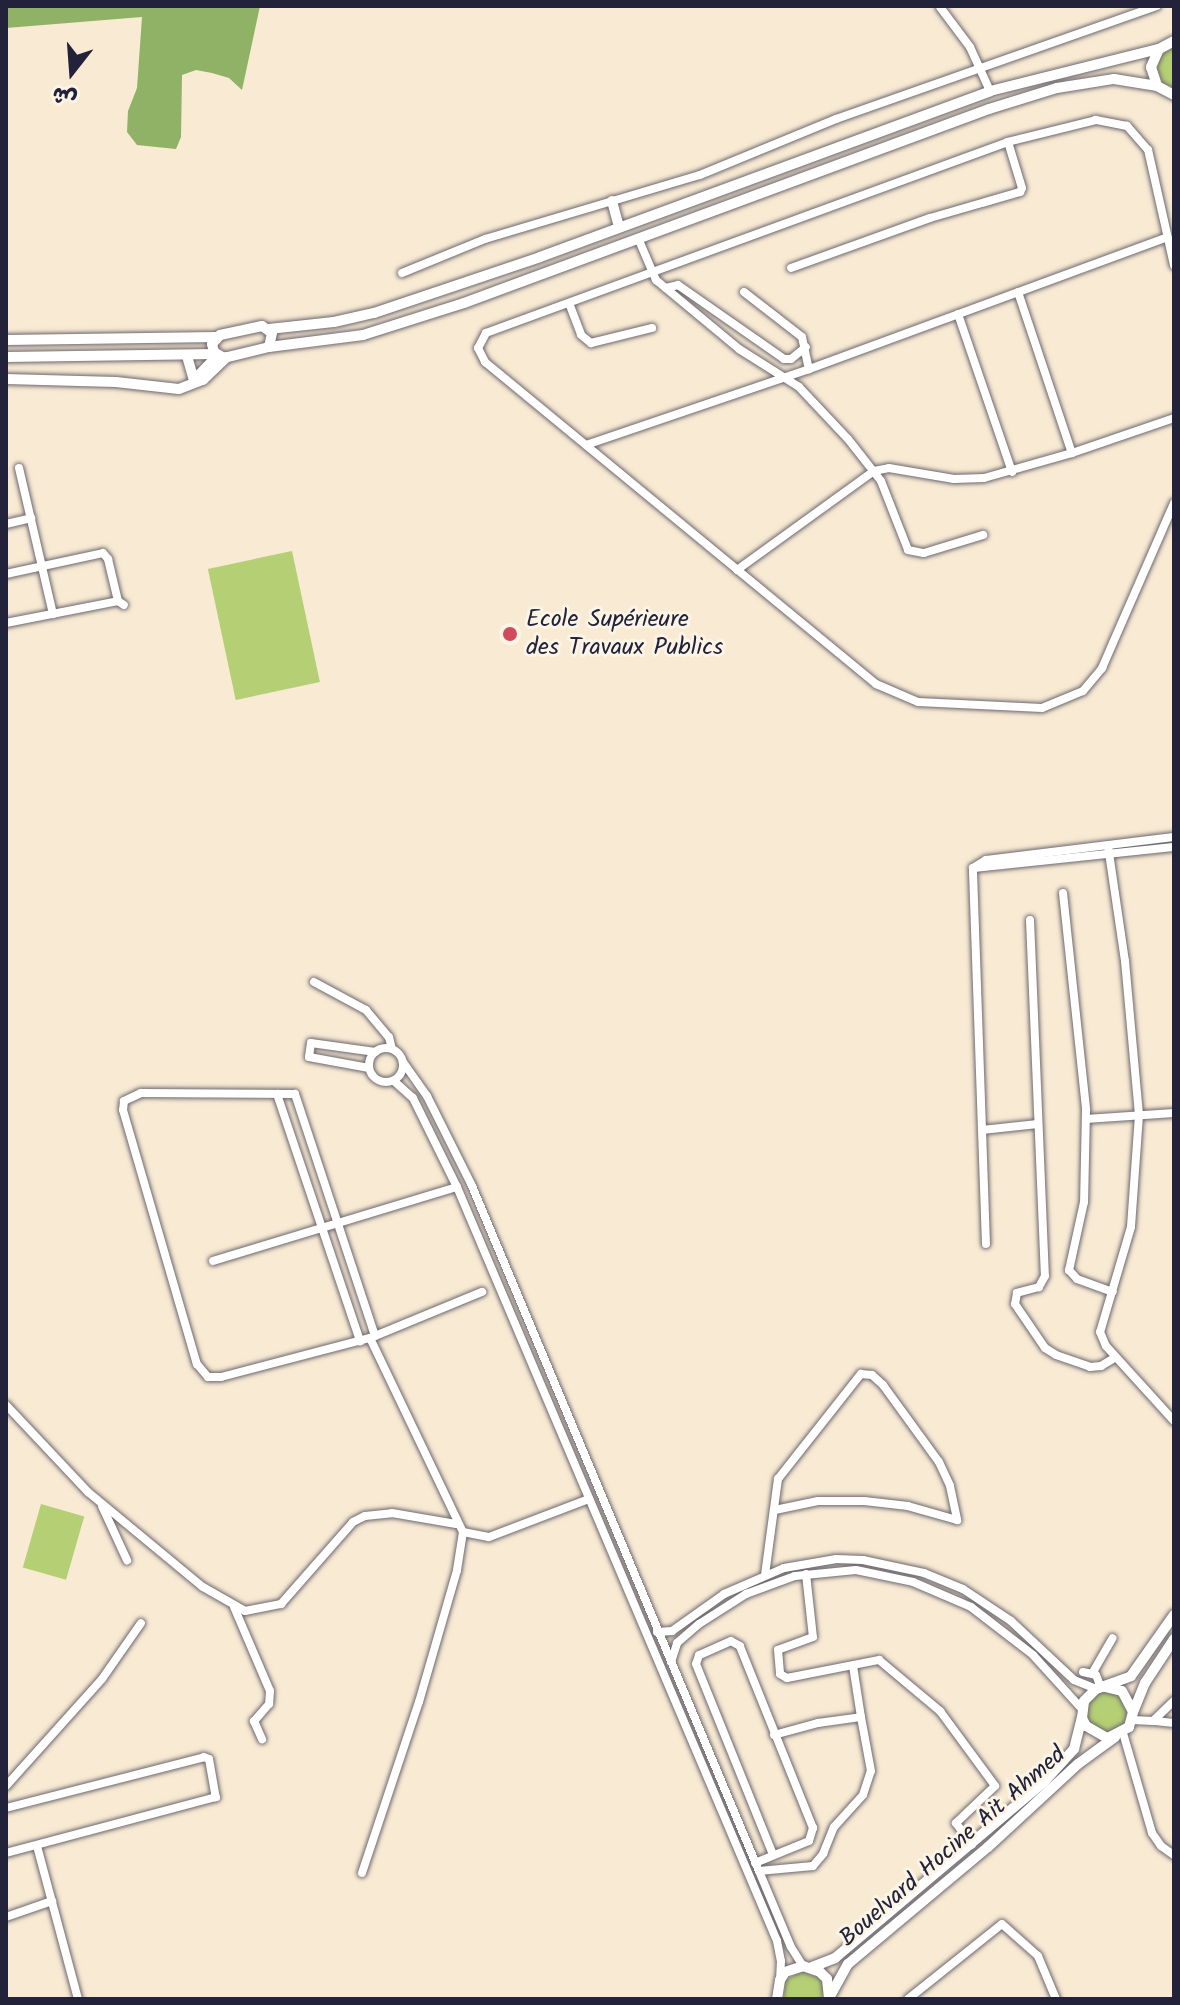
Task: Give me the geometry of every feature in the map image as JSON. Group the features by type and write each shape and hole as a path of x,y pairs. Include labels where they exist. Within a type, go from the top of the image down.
{"main road":[{"path":"6,340 217,337 259,326 269,329 334,322 374,313 990,91 1114,62 1159,49 1174,41"},
{"path":"1159,49 1151,67 1174,105"},
{"path":"1114,62 1114,79"},
{"path":"6,357 220,356 378,331 989,109 1057,88 1114,79 1165,91"},
{"path":"612,201 619,227"},
{"path":"269,329 272,336 269,347"},
{"path":"217,337 212,344 220,356"},
{"path":"187,356 190,384"},
{"path":"6,379 190,384 207,378 220,356"},
{"path":"776,1997 785,1972 835,1958 972,1845 1066,1760 1079,1737 1084,1701 1101,1688 1131,1676 1174,1615"},
{"path":"1082,1714 1092,1733 1119,1735 1133,1716 1145,1683 1174,1639"},
{"path":"1101,1688 1122,1691 1133,1716"},
{"name":"Bouelvard Hocine Ait Ahmed","path":"829,1998 848,1964 998,1838 1078,1764 1119,1735"},
{"path":"808,1966 827,1979 829,1998"}],"street":[{"path":"402,273 485,239 758,154 836,119 980,66 1123,21 1157,6"},
{"path":"940,7 980,66 990,91"},
{"path":"1174,265 1148,150 1127,126 1096,120 1008,142 486,333 479,342 479,353 485,362 876,684 896,695 929,705 1042,708 1083,691 1102,668 1174,503"},
{"path":"791,268 930,218 1020,192 1022,185 1008,142"},
{"path":"586,445 785,378 1168,237"},
{"path":"638,238 651,273 666,288 739,349 812,399 884,486 903,543 912,552 924,553 983,535"},
{"path":"666,288 678,285 784,359 791,359 806,347"},
{"path":"744,292 799,334 806,347 809,369"},
{"path":"1018,292 1072,453"},
{"path":"569,303 581,335 591,343 652,328"},
{"path":"958,314 1012,472"},
{"path":"737,570 874,471 889,468 965,479 1012,472 1174,418"},
{"path":"19,468 53,614"},
{"path":"6,524 31,518"},
{"path":"6,574 103,553 108,559 121,603 6,623"},
{"path":"1109,851 1174,837"},
{"path":"986,1244 973,868 1109,851 1174,847"},
{"path":"1109,851 1125,961 1139,1115 1133,1210 1100,1332 1103,1342 1174,1421"},
{"path":"1063,893 1086,1119 1084,1200 1069,1270 1077,1279 1113,1292"},
{"path":"1030,920 1044,1279 1036,1289 1017,1293 1015,1304 1045,1348 1056,1355 1090,1367 1101,1366 1116,1357"},
{"path":"314,982 366,1010 389,1037 392,1049 427,1096 467,1174 791,1947 808,1966"},
{"path":"392,1049 375,1052 311,1043 309,1057 369,1068 378,1081 394,1081 413,1098 457,1187 777,1941 781,1961 780,1980"},
{"path":"369,1068 375,1052"},
{"path":"394,1081 402,1073 403,1062"},
{"path":"362,1873 419,1702 457,1570 459,1528 373,1337 295,1094 141,1093 124,1101 123,1110 197,1364 208,1377 221,1377 373,1337 482,1292"},
{"path":"277,1094 360,1341"},
{"path":"1086,1119 1174,1113"},
{"path":"982,1130 1038,1124"},
{"path":"213,1261 457,1187"},
{"path":"765,1575 775,1510 773,1495 778,1479 857,1376 867,1374 883,1385 939,1462 950,1486 957,1520 908,1506 839,1499 775,1510"},
{"path":"6,1405 60,1466 101,1503 203,1587 245,1611 281,1604 353,1522 365,1516 392,1513 489,1537 589,1499"},
{"path":"101,1503 127,1560"},
{"path":"657,1632 672,1631 724,1594 765,1575 810,1562 863,1560 924,1573 963,1589 987,1604 1074,1680 1101,1688"},
{"path":"670,1663 677,1643 722,1608 770,1584 806,1574 856,1570 885,1574 941,1592 998,1625 1033,1655 1082,1714"},
{"path":"806,1574 813,1637 778,1650 780,1674 787,1678 879,1660 940,1711 992,1782 993,1790 956,1823 972,1845"},
{"path":"1167,1626 1174,1603"},
{"path":"234,1606 270,1691 269,1704 254,1721 262,1739"},
{"path":"6,1786 102,1679 141,1623"},
{"path":"1101,1688 1088,1672 1113,1638"},
{"path":"757,1867 773,1855 809,1841 813,1836 740,1646 731,1641 699,1655 696,1664 773,1855"},
{"path":"757,1867 813,1866 823,1854 834,1827 863,1795 871,1771 853,1666"},
{"path":"1153,1721 1174,1701"},
{"path":"1133,1716 1174,1723"},
{"path":"774,1735 818,1723 861,1717"},
{"path":"1119,1735 1152,1833 1161,1846 1174,1855"},
{"path":"6,1808 200,1757 209,1759 216,1797 6,1853"},
{"path":"37,1846 78,1999"},
{"path":"6,1917 52,1901"},
{"path":"908,1999 1002,1924 1038,1956 1056,1999"}],"green space":[{"path":"6,6 260,6 242,90 229,78 212,73 196,70 182,75 181,137 176,149 137,145 127,132 128,111 137,88 142,17 6,28"},
{"path":"1174,47 1174,88 1163,83 1157,70 1161,55"},
{"path":"292,551 320,682 236,700 208,569"},
{"path":"41,1504 84,1516 66,1580 23,1567"},
{"path":"1107,1692 1121,1698 1127,1712 1121,1726 1107,1732 1093,1726 1087,1712 1093,1698"},
{"path":"801,1971 819,1978 824,1987 822,1999 784,1999 785,1981"}],"place":[{"name":"Ecole Supérieure des Travaux Publics","path":"510,634"}]}
